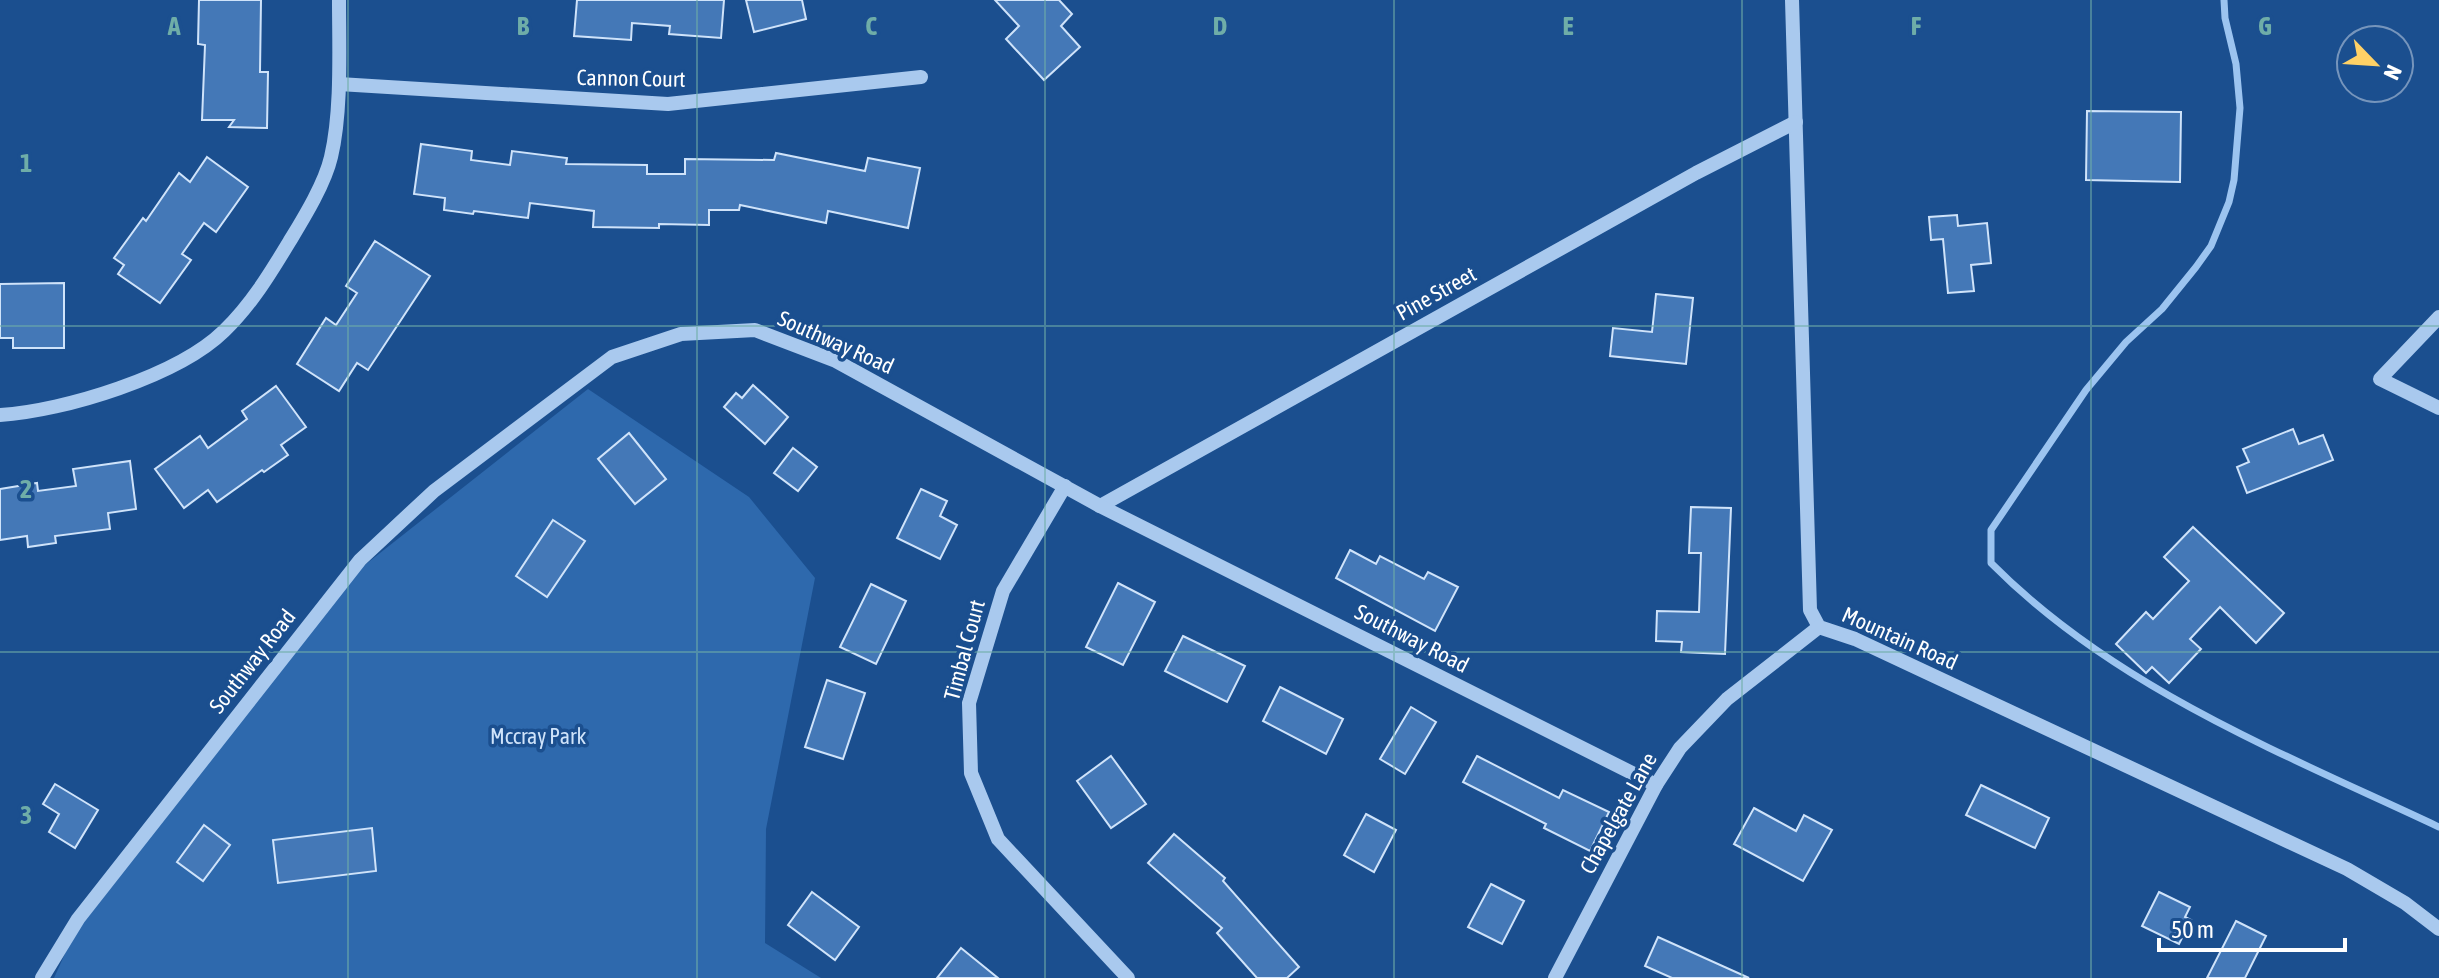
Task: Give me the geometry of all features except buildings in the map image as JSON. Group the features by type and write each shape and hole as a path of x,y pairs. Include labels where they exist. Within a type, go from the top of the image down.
{"street":[{"path":"0,415 93,396 177,365 223,333 259,291 304,218 331,158 339,84 339,0"},
{"name":"Mountain Road","path":"1792,0 1810,610 1819,627 1855,639 2347,869 2405,903 2439,929"},
{"name":"Cannon Court","path":"339,84 668,104 921,77"},
{"name":"Pine Street","path":"1100,506 1696,173 1796,122"},
{"path":"2439,317 2380,379 2439,408"},
{"name":"Southway Road","path":"42,978 78,919 360,560 434,491 612,357 681,334 755,330 836,361 1100,506 1656,785"},
{"name":"Timbal Court","path":"1065,486 1003,591 969,703 971,773 998,839 1128,978"},
{"name":"Chapelgate Lane","path":"1555,978 1656,785 1680,748 1727,699 1819,627"}],"green space":[{"name":"Mccray Park","path":"588,389 749,497 815,578 766,829 765,943 821,978 54,978 73,936 361,568"}],"waterway":[{"path":"2224,0 2236,64 2240,108 2234,180 2229,202 2211,246 2162,309 2126,342 2086,390 1991,530 1991,563 2039,607 2091,647 2146,682 2261,744 2439,827"}]}
